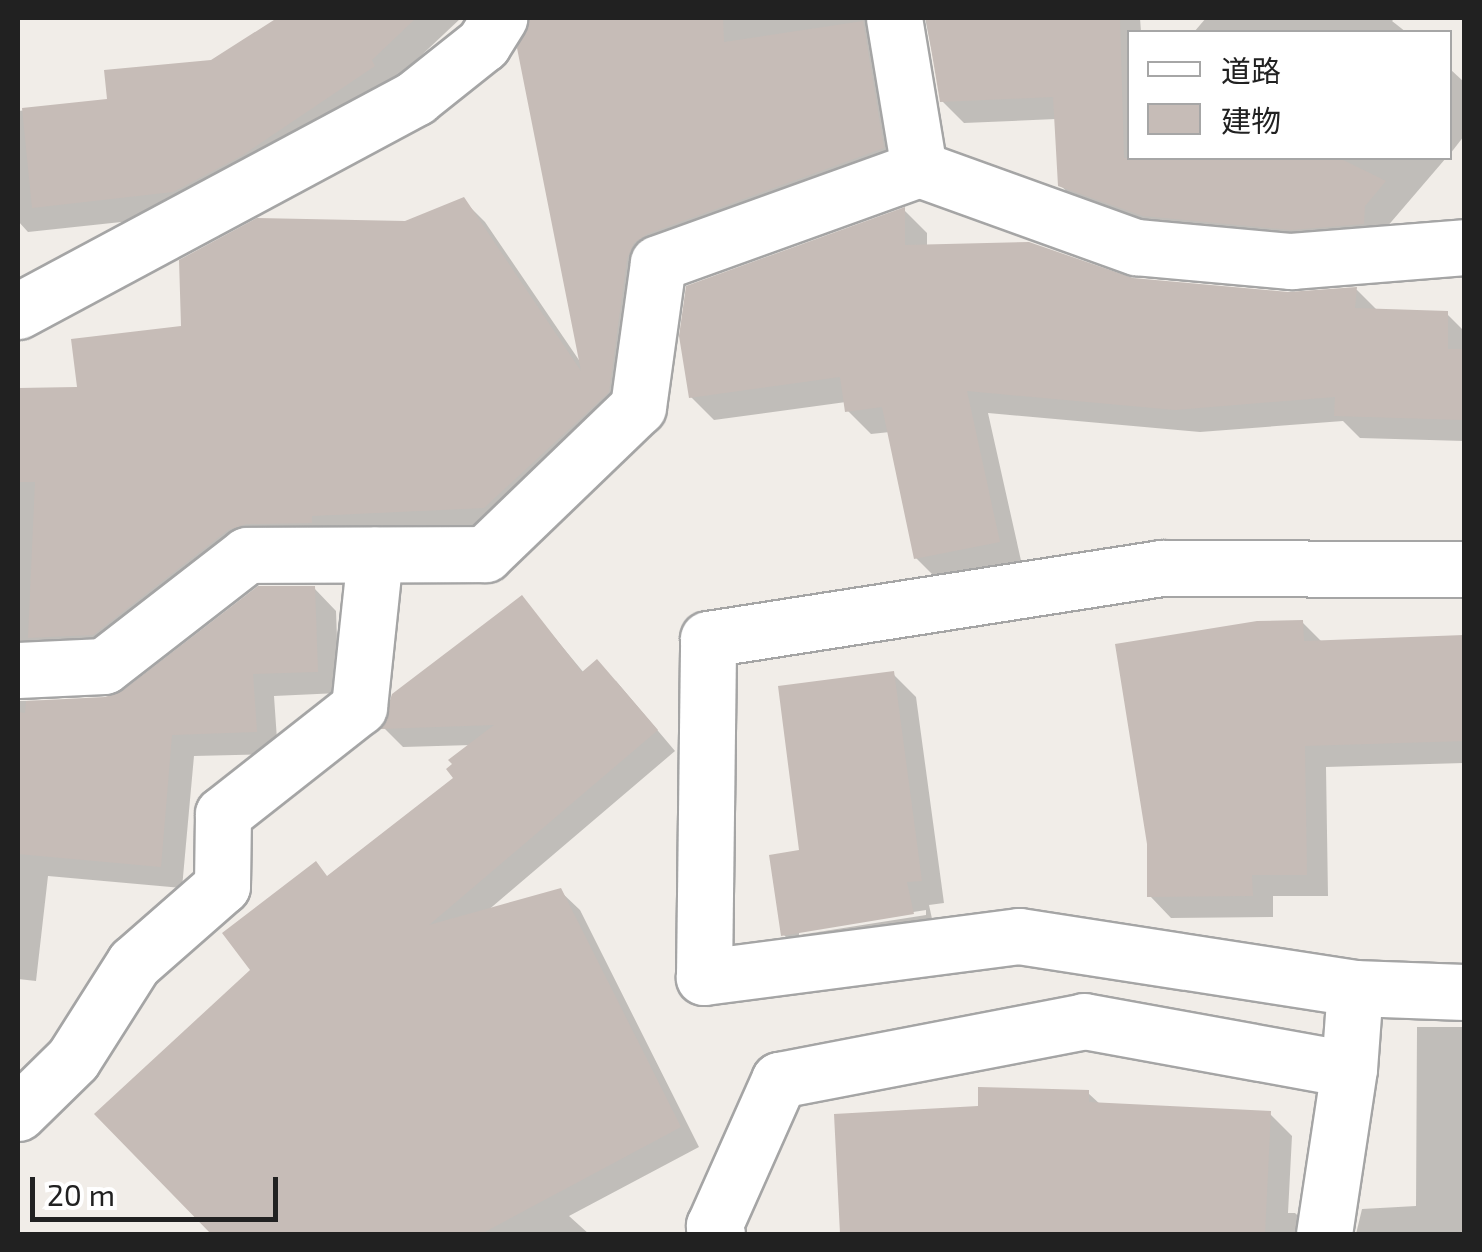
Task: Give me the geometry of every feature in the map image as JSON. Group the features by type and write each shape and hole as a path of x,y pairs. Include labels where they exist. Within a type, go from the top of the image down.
{"street":[{"path":"20,304 415,98 483,44 498,18"},
{"path":"894,18 919,169"},
{"path":"18,670 104,666 247,555 485,554 638,406 658,262 919,169 1136,248 1292,261 1464,247"},
{"path":"18,1113 73,1060 134,963 222,886 223,814 359,707 375,556"},
{"path":"1464,569 1161,568 708,639 704,977 1019,936 1354,988 1464,992"},
{"path":"1324,1234 1349,1069 1354,988"},
{"path":"704,1232 778,1080 1084,1021 1349,1069"}],"building":[{"path":"277,18 416,18 372,60 375,66 243,155 173,192 32,208 22,108 107,99 104,70 211,60"},
{"path":"530,18 723,18 724,42 863,21 884,148 647,234 634,243 627,259 609,392 484,508 312,516 312,523 246,524 228,530 93,635 28,638 35,482 18,482 18,388 77,387 71,339 181,326 179,260 257,218 405,221 464,197 581,371 517,48"},
{"path":"926,18 1120,18 1127,160 1343,160 1386,181 1365,206 1364,224 1291,230 1143,216 1058,186 1053,97 940,102"},
{"path":"905,207 905,245 1029,242 1133,278 1288,292 1357,287 1355,308 1448,311 1448,349 1464,349 1464,420 1334,416 1335,397 1175,410 967,391 1000,542 914,559 882,407 845,412 840,377 689,398 679,336 686,286"},
{"path":"258,586 315,586 318,672 253,674 257,732 172,735 161,867 18,854 18,712 25,713 26,701 105,697 122,691"},
{"path":"522,595 582,672 597,659 658,730 429,925 561,888 681,1127 481,1234 211,1234 94,1114 250,970 222,933 316,861 327,876 453,778 446,769 452,764 448,760 494,725 381,729 392,694"},
{"path":"1303,620 1304,641 1464,635 1464,741 1305,746 1307,875 1252,875 1253,896 1147,897 1147,844 1115,644 1257,621"},
{"path":"894,671 922,881 907,882 914,914 781,936 769,855 799,850 778,686"},
{"path":"978,1087 1089,1090 1089,1102 1271,1111 1265,1234 840,1234 834,1114 978,1106"}]}
